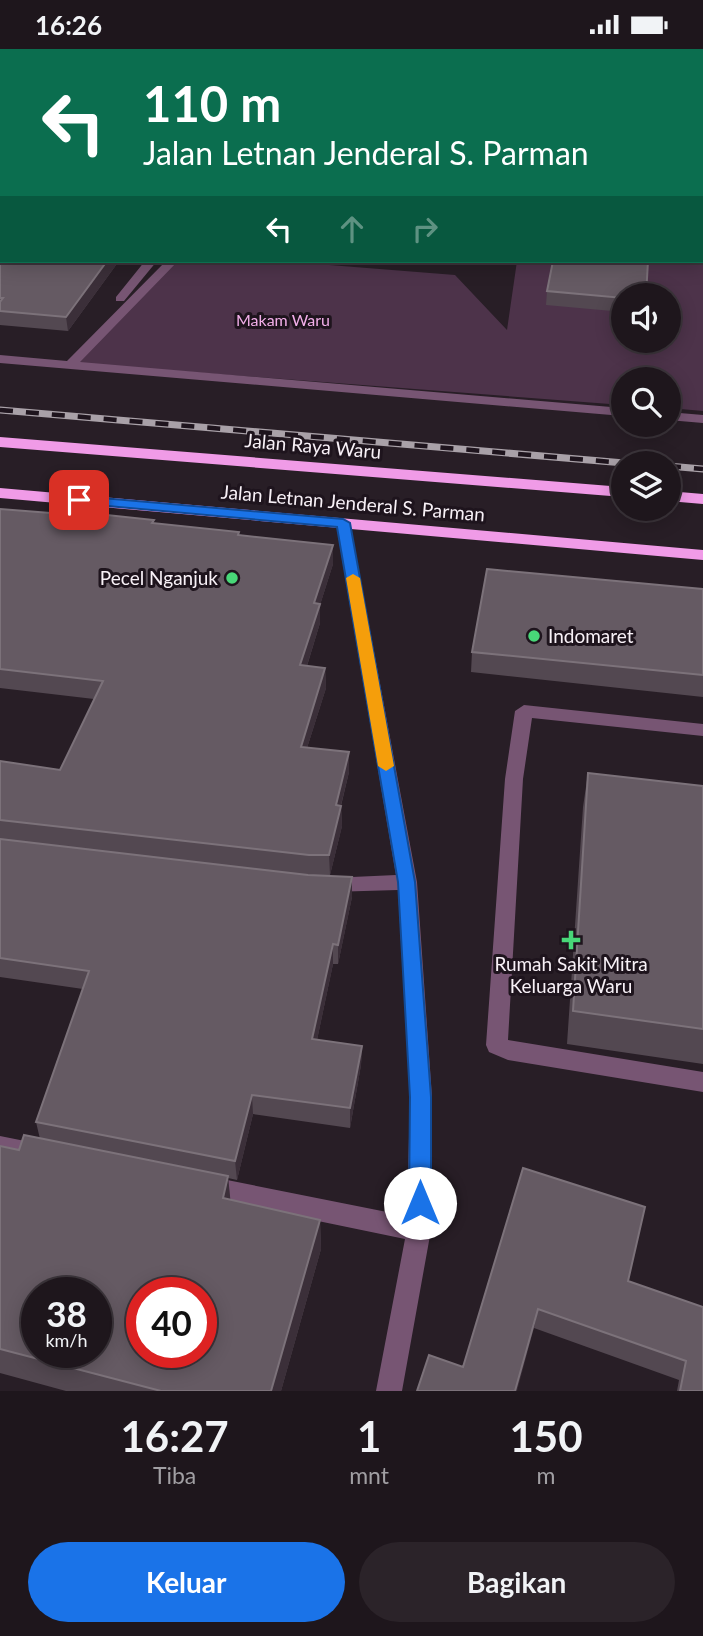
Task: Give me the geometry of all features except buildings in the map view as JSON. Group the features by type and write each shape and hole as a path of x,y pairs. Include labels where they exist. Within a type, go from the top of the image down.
{"highway":[{"name":"Jalan Raya Waru","path":"0,442 611,491"},
{"name":"Jalan Letnan Jenderal S. Parman","path":"0,493 703,555"},
{"path":"681,497 703,499"}],"street":[{"path":"68,364 149,263"},
{"path":"68,364 170,263"},
{"path":"0,359 611,411"},
{"path":"681,417 703,419"},
{"path":"343,523 407,882 421,1097 419,1230 389,1391"},
{"path":"703,730 524,711 514,779 497,1045 508,1051 703,1082"},
{"path":"309,885 407,882"},
{"path":"0,1146 62,1157"},
{"path":"181,1181 419,1230"}],"green space":[{"name":"Makam Waru","path":"175,263 304,263 455,275 507,330 517,263 703,263 703,411 681,409 681,367 611,367 611,404 73,363"}],"railway":[{"path":"9,411 0,410 611,462"},
{"path":"681,467 703,469"}],"slow traffic":[{"path":"353,578 386,766"}],"place":[{"name":"Pecel Nganjuk","path":"232,578"},
{"name":"Indomaret","path":"534,636"},
{"name":"Rumah Sakit Mitra Keluarga Waru","path":"571,940"}],"route":[{"path":"79,500 343,523 407,882 421,1097 420,1203"}]}
